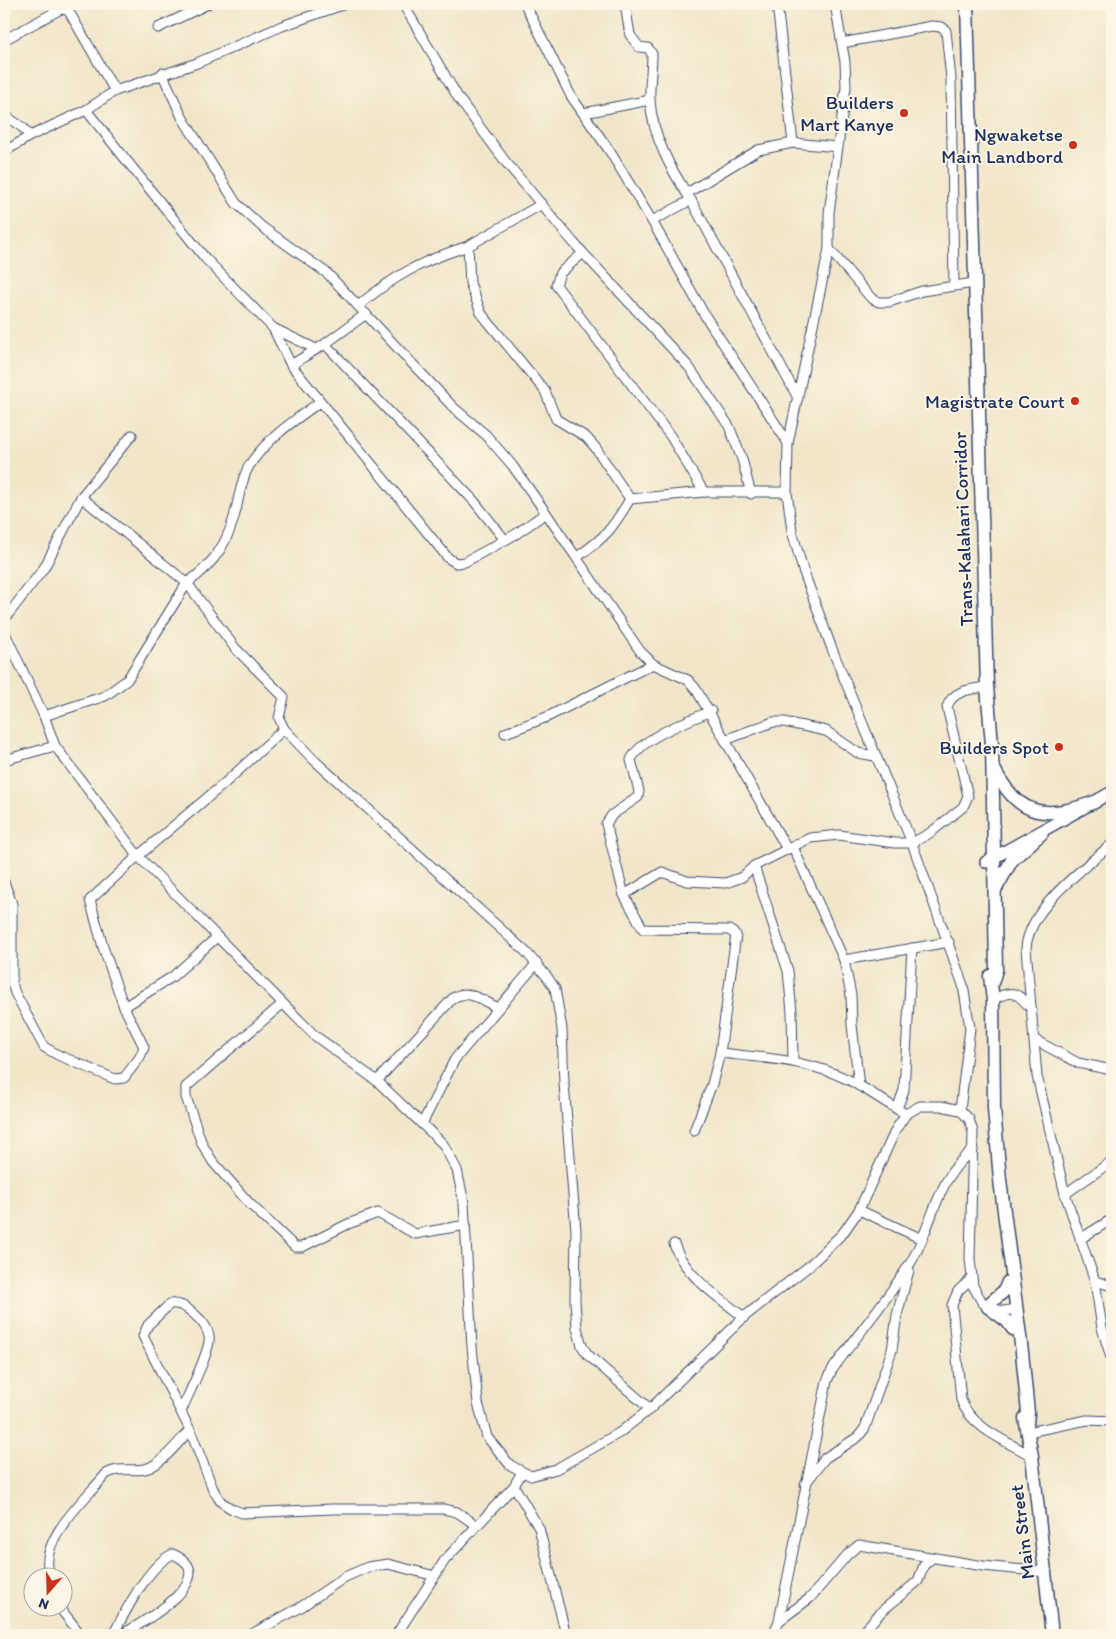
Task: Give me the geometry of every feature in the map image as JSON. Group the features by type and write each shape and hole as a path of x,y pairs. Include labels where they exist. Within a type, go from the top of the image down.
{"highway":[{"name":"Trans-Kalahari Corridor","path":"967,4 986,687 992,767 989,970 993,1000 994,1108 1014,1307"},
{"name":"Trans-Kalahari Corridor","path":"989,724 986,743 996,970 992,983"},
{"path":"992,767 1014,799 1031,809 1062,813 1095,802"},
{"path":"994,893 1012,860 1042,833"},
{"name":"Trans-Kalahari Corridor","path":"1000,1180 1001,1224 1008,1282 1014,1307"},
{"path":"1008,1282 1004,1291 987,1304 1007,1321 1012,1329"},
{"name":"Main Street","path":"1014,1307 1012,1329 1023,1413 1032,1456 1052,1635"},
{"name":"Main Street","path":"1014,1307 1028,1413 1027,1428"}],"main road":[{"path":"990,860 1042,833 1112,792"}],"street":[{"path":"158,28 208,4"},
{"path":"4,152 30,136 86,110 116,91 162,73 196,63 282,26 345,4"},
{"path":"403,4 459,99 494,146 583,253 689,367 729,426 739,451 751,494"},
{"path":"525,4 556,71 609,150 652,221 704,314 788,443"},
{"path":"625,4 630,35 639,47 648,48 652,54 650,100 659,141 677,180 689,197 798,398"},
{"path":"777,4 793,143"},
{"path":"835,4 842,43 846,87 829,213 829,249 788,443 787,492 792,531 803,570 875,756 912,842 963,985 970,1028 960,1110"},
{"path":"4,40 61,9 68,10 116,91"},
{"path":"842,43 932,26 942,27 946,31 950,79 954,285"},
{"path":"162,73 182,117 236,203 262,227 328,274 447,401 486,434 512,465 546,513 623,628 653,664 688,680 703,697 725,740 790,848 844,960 851,995 852,1025 859,1086"},
{"path":"584,113 650,100"},
{"path":"86,110 142,177 205,258 273,328 291,365 452,561 465,562 505,540 546,513"},
{"path":"4,115 22,127 30,136"},
{"path":"652,221 758,150 793,143 838,147"},
{"path":"358,306 399,274 424,261 468,246 542,204"},
{"path":"468,246 470,283 481,313 545,391 556,419 586,437 595,447 630,499"},
{"path":"829,249 871,298 879,302 889,302 922,291 974,283"},
{"path":"583,253 560,273 556,284 671,438 704,492"},
{"path":"291,365 325,344 366,314"},
{"path":"273,328 316,348"},
{"path":"325,344 474,501 505,540"},
{"path":"44,716 105,696 127,680 187,583 201,574 221,550 228,536 240,490 250,464 278,434 320,402"},
{"path":"4,620 44,568 81,498 132,434"},
{"path":"630,499 704,492 751,494 787,492"},
{"path":"81,498 187,583 234,648 284,697 279,718 284,728 309,756 479,908 537,963 554,989 562,1029 564,1084 576,1231 577,1328 582,1346 588,1356 650,1410"},
{"path":"577,557 612,529 630,499"},
{"path":"4,631 44,716 55,746 138,856 216,938 314,1035 377,1081 442,1144 457,1170 462,1188 466,1225 472,1347 478,1403 487,1437 510,1465 531,1476 556,1469 619,1433 650,1410 744,1318 809,1266 843,1233 859,1210 896,1129 906,1114 920,1106 941,1106 960,1110 969,1119 973,1132 973,1286 987,1304 1014,1307"},
{"path":"506,733 547,717 653,664"},
{"path":"624,895 662,872 687,881 726,883 742,878 754,866 810,838 839,835 895,843 912,842 930,833 967,802 968,796 947,707 954,696 969,690 986,687"},
{"path":"694,1131 712,1084 720,1053 736,935 729,930 643,929 624,895 606,824 612,814 638,797 639,791 632,760 640,748 676,726 711,711"},
{"path":"725,740 773,722 784,722 826,731 858,753 875,756"},
{"path":"4,882 12,904 12,983 15,993 44,1047 58,1056 115,1079 124,1078 140,1057 144,1047 124,1007 90,902 92,898 138,856 193,812 284,728"},
{"path":"4,760 55,746"},
{"path":"1112,844 1075,876 1049,903 1027,936 1037,1076 1065,1194 1095,1282 1102,1328 1112,1361"},
{"path":"754,866 788,971 792,1012 793,1061"},
{"path":"124,1007 172,977 216,938"},
{"path":"844,960 949,942"},
{"path":"897,1109 904,1090 912,948"},
{"path":"422,1124 456,1059 537,963"},
{"path":"377,1081 453,998 460,993 468,993 498,1008"},
{"path":"993,1000 1004,994 1012,993 1018,995 1032,1010"},
{"path":"282,1004 186,1087 186,1097 202,1144 213,1162 249,1203 292,1245 299,1248 378,1213 415,1234 466,1225"},
{"path":"1034,1040 1078,1063 1111,1067"},
{"path":"720,1053 793,1061 829,1071 859,1086 906,1114"},
{"path":"804,1485 825,1458 858,1437 865,1428 892,1350 901,1297 912,1261 948,1176 959,1160 973,1150"},
{"path":"1065,1194 1112,1161"},
{"path":"859,1210 922,1240"},
{"path":"1080,1239 1112,1220"},
{"path":"674,1244 682,1260 698,1278 744,1318"},
{"path":"773,1635 778,1621 823,1391 832,1370 912,1261"},
{"path":"972,1278 958,1291 952,1305 961,1400 965,1411 973,1420 1032,1456"},
{"path":"1095,1282 1112,1286"},
{"path":"181,1412 209,1349 210,1337 207,1328 198,1318 178,1303 170,1304 148,1325 143,1336 181,1412 190,1430 213,1489 221,1502 232,1509 242,1512 332,1508 443,1509 457,1512 476,1525"},
{"path":"1027,1428 1087,1420 1112,1421"},
{"path":"48,1566 49,1552 61,1527 106,1474 113,1470 146,1469 164,1457 190,1430"},
{"path":"396,1635 445,1560 514,1486 522,1472"},
{"path":"514,1486 538,1528 566,1635"},
{"path":"778,1621 810,1598 848,1554 860,1545 983,1566 1046,1572"},
{"path":"113,1635 128,1606 162,1561 173,1554 186,1562 190,1568 191,1576 182,1591 162,1610 121,1635"},
{"path":"860,1635 882,1611 918,1581 924,1565 932,1558"},
{"path":"250,1635 301,1607 345,1577 368,1567 388,1564 434,1576"},
{"path":"66,1616 81,1635"}],"place":[{"name":"Builders Mart Kanye","path":"904,113"},
{"name":"Ngwaketse Main Landbord","path":"1073,145"},
{"name":"Magistrate Court","path":"1075,401"},
{"name":"Builders Spot","path":"1059,747"}]}
